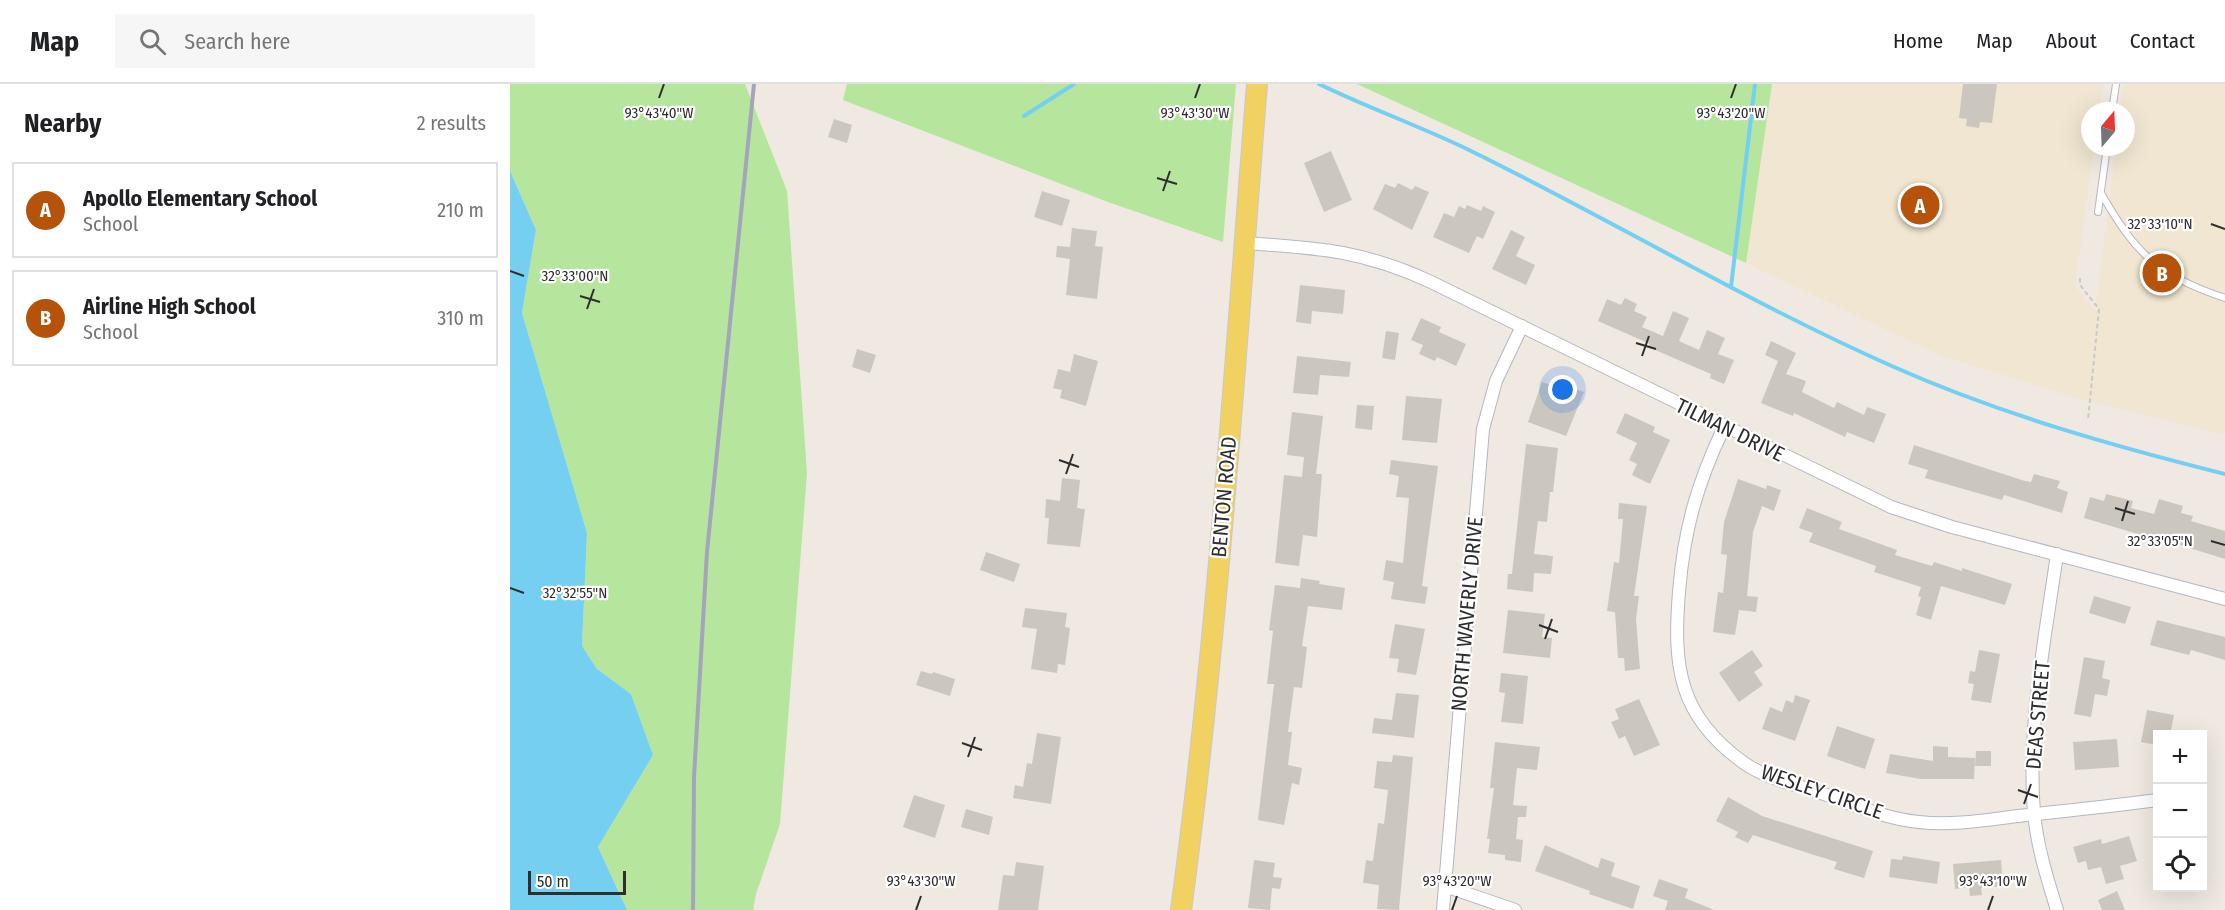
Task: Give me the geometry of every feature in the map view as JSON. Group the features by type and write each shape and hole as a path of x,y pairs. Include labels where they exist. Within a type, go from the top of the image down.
{"main road":[{"name":"BENTON ROAD","path":"1181,910 1196,800 1209,660 1257,84"}],"street":[{"name":"TILMAN DRIVE","path":"1245,243 1321,248 1383,261 1522,326 1891,507 1952,527 2225,599"},
{"name":"NORTH WAVERLY DRIVE","path":"1443,910 1483,429 1496,381 1522,326"},
{"name":"WESLEY CIRCLE","path":"1724,427 1702,474 1686,528 1676,636 1678,669 1686,694 1712,735 1756,770 1904,820 1953,823 2153,800"},
{"name":"DEAS STREET","path":"2057,554 2034,726 2034,814 2044,867 2057,910"},
{"path":"1445,886 1515,910"}],"lane":[{"path":"2113,102 2116,84"},
{"path":"2098,212 2106,156"},
{"path":"2101,193 2119,226 2158,268 2180,281 2225,298"}],"path":[{"path":"2080,278 2080,285 2098,309 2088,420"}],"shaded area":[{"path":"1772,84 2103,84 2100,102 2081,102 2081,156 2093,156 2075,286 2095,311 2115,156 2135,156 2135,102 2121,102 2124,84 2225,84 2225,435 2084,400 1942,356 1746,263"}],"green space":[{"path":"510,84 745,84 787,191 807,473 780,824 756,894 753,910 627,910 598,847 653,755 631,694 597,669 582,646 587,533 522,313 536,230 510,171"},
{"path":"847,84 1236,84 1223,242 1108,202 843,100"},
{"path":"1357,84 1772,84 1746,263"}],"water":[{"path":"510,171 536,230 522,313 587,533 582,646 597,669 631,694 653,755 598,847 627,910 510,910"}],"building":[{"path":"1963,84 1997,84 1992,123 1980,122 1979,128 1966,126 1967,119 1959,118"},
{"path":"834,119 852,125 847,143 828,137"},
{"path":"1331,151 1352,200 1324,212 1304,163"},
{"path":"1398,183 1412,190 1415,186 1429,192 1412,230 1373,209 1385,184 1395,188"},
{"path":"1042,191 1070,200 1062,226 1034,217"},
{"path":"1467,205 1481,211 1483,206 1495,212 1483,239 1477,236 1469,253 1433,237 1444,213 1454,217 1459,206 1465,209"},
{"path":"1072,228 1097,231 1095,246 1103,247 1097,299 1066,295 1070,259 1056,257 1057,246 1070,247"},
{"path":"1511,230 1525,237 1516,256 1535,265 1526,285 1492,269"},
{"path":"1300,285 1345,290 1343,314 1312,311 1311,324 1296,322"},
{"path":"1625,298 1637,304 1634,311 1647,317 1642,327 1663,336 1673,311 1689,318 1679,341 1699,350 1707,330 1725,338 1718,354 1734,360 1724,384 1710,378 1711,374 1648,347 1650,344 1598,321 1607,299 1621,305"},
{"path":"1421,318 1441,327 1439,332 1466,344 1456,366 1437,357 1435,361 1419,354 1423,345 1411,340"},
{"path":"1386,331 1399,333 1395,360 1382,358"},
{"path":"1771,341 1796,353 1786,374 1806,381 1802,392 1834,408 1837,402 1864,415 1867,407 1886,414 1874,443 1847,432 1845,437 1794,413 1793,416 1761,403 1778,361 1765,355"},
{"path":"857,349 876,355 870,373 852,367"},
{"path":"1074,354 1098,361 1086,406 1060,398 1062,390 1053,388 1058,369 1070,372"},
{"path":"1297,356 1351,362 1349,377 1320,375 1318,395 1293,393"},
{"path":"1542,382 1557,387 1558,383 1584,392 1566,436 1528,422"},
{"path":"1406,396 1442,399 1437,443 1402,440"},
{"path":"1357,405 1374,406 1372,430 1355,428"},
{"path":"1292,412 1323,416 1316,474 1322,474 1317,537 1303,535 1299,566 1275,563 1284,475 1302,477 1304,457 1287,455"},
{"path":"1625,413 1655,427 1653,432 1670,440 1650,484 1632,475 1637,464 1629,460 1637,443 1616,433"},
{"path":"1526,444 1558,448 1547,522 1538,521 1534,554 1553,556 1551,574 1534,573 1533,592 1507,589 1508,574 1512,574"},
{"path":"1914,445 2025,481 2031,482 2034,474 2060,481 2057,488 2068,492 2062,513 2004,495 2002,500 1925,478 1928,470 1908,464"},
{"path":"1391,460 1438,466 1422,586 1428,587 1425,604 1391,599 1394,582 1383,580 1386,560 1403,563 1409,498 1396,497 1399,476 1389,474"},
{"path":"1062,478 1080,480 1077,508 1085,509 1080,547 1047,544 1049,518 1045,518 1046,499 1060,501"},
{"path":"1738,479 1766,489 1767,485 1781,490 1774,511 1762,506 1753,532 1747,596 1758,597 1756,612 1739,610 1735,635 1713,632 1718,592 1723,593 1727,555 1721,554 1724,522"},
{"path":"2106,494 2133,501 2131,508 2154,514 2159,499 2183,506 2181,513 2193,516 2191,521 2225,531 2225,559 2164,540 2162,544 2147,539 2148,537 2084,518 2090,497 2104,501"},
{"path":"1619,503 1647,506 1634,596 1639,596 1636,619 1640,669 1625,671 1624,658 1618,658 1615,612 1607,611 1614,562 1619,563 1623,519 1618,519"},
{"path":"1807,508 1842,522 1839,529 1897,550 1895,555 1932,566 1934,562 1962,571 1962,568 2012,584 2005,605 1941,586 1931,620 1916,615 1921,587 1874,572 1876,566 1809,542 1813,533 1799,528"},
{"path":"986,552 1020,564 1014,582 980,570"},
{"path":"1301,578 1320,581 1319,584 1345,588 1342,610 1308,606 1302,646 1307,647 1302,688 1294,687 1288,732 1292,732 1288,765 1302,768 1299,785 1292,783 1284,825 1258,820 1274,684 1267,684 1273,631 1269,630 1275,585 1300,588"},
{"path":"2094,596 2131,607 2125,624 2089,613"},
{"path":"1025,608 1067,613 1065,627 1070,628 1065,665 1058,664 1057,673 1031,669 1037,629 1022,627"},
{"path":"1508,610 1545,614 1542,637 1552,638 1550,658 1503,653"},
{"path":"2157,620 2225,637 2225,660 2191,650 2189,655 2150,645"},
{"path":"1395,624 1425,629 1416,675 1397,672 1399,659 1389,658"},
{"path":"1752,650 1763,666 1754,672 1763,685 1739,702 1719,673"},
{"path":"1979,650 2000,654 1991,703 1971,700 1974,684 1968,683 1970,671 1975,672"},
{"path":"2084,657 2105,661 2102,678 2110,680 2107,696 2095,694 2091,717 2074,714"},
{"path":"921,671 955,679 950,696 916,685"},
{"path":"1501,673 1528,676 1523,724 1501,722 1505,693 1499,692"},
{"path":"1396,693 1419,695 1414,738 1372,733 1374,718 1392,720"},
{"path":"1795,695 1810,700 1795,741 1762,729 1770,707 1782,712 1786,700 1793,703"},
{"path":"1639,699 1660,745 1634,756 1625,736 1619,739 1611,722 1619,719 1615,709"},
{"path":"2147,710 2174,715 2171,730 2153,730 2153,744 2141,742"},
{"path":"1837,726 1875,739 1865,769 1827,756"},
{"path":"1037,733 1061,737 1051,804 1013,798 1015,785 1023,787 1027,763 1032,764"},
{"path":"2117,739 2119,767 2075,770 2073,742"},
{"path":"1495,742 1540,747 1537,770 1517,768 1513,805 1527,806 1526,817 1518,817 1516,839 1523,840 1521,862 1505,860 1505,855 1488,853 1490,839 1487,839 1494,788 1490,788"},
{"path":"1933,746 1948,747 1948,757 1975,758 1974,779 1921,779 1886,773 1890,754 1933,761"},
{"path":"1976,751 1991,751 1991,766 1975,766"},
{"path":"1393,755 1413,757 1399,910 1377,909 1379,885 1363,883 1366,860 1373,861 1378,823 1384,824 1388,790 1374,788 1377,761 1392,762"},
{"path":"914,795 945,805 935,838 903,827"},
{"path":"1728,797 1762,816 1873,851 1864,878 1834,869 1837,862 1753,835 1748,843 1735,837 1738,832 1716,821"},
{"path":"966,809 993,817 989,835 961,827"},
{"path":"2129,836 2137,861 2120,866 2124,879 2106,884 2101,867 2088,870 2086,861 2078,863 2073,847 2101,839 2102,844"},
{"path":"1545,845 1598,868 1601,858 1615,863 1611,876 1640,886 1633,909 1589,894 1590,891 1535,871"},
{"path":"1903,856 1940,862 1937,884 1889,877 1891,859 1902,860"},
{"path":"1254,860 1275,863 1273,877 1282,878 1280,889 1272,888 1270,910 1248,908"},
{"path":"2001,860 2003,886 1981,888 1982,895 1970,896 1969,887 1955,889 1953,864"},
{"path":"1016,862 1044,866 1038,910 998,910 1003,875 1014,876"},
{"path":"1659,879 1688,889 1685,898 1714,910 1665,910 1668,901 1653,896"},
{"path":"2117,891 2125,910 2102,910 2098,900"}],"waterway":[{"path":"1024,116 1074,84"},
{"path":"1319,84 1469,150 1734,289 1894,367 1975,400 2057,428 2225,474"},
{"path":"1731,287 1755,84"}],"railway":[{"path":"693,910 694,777 707,552 754,84"}],"place":[{"name":"Apollo Elementary School","path":"1920,205"},
{"name":"Airline High School","path":"2162,273"}]}
